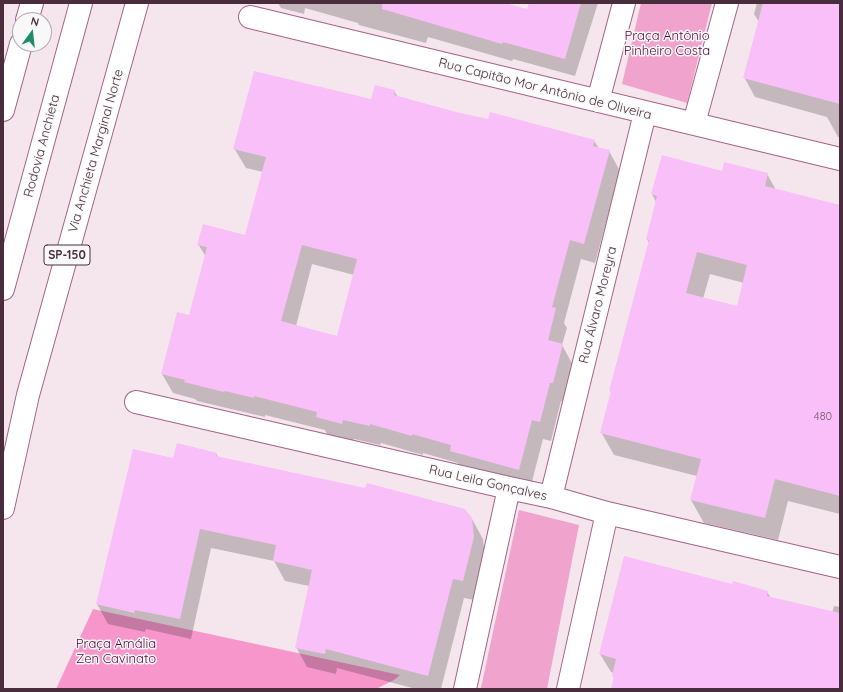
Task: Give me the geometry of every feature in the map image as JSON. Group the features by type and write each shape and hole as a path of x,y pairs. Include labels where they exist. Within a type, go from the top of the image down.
{"main road":[{"name":"Rodovia Anchieta","path":"3,289 81,3"},
{"name":"Via Anchieta Marginal Norte","path":"3,508 28,395 137,3"},
{"path":"598,101 624,3"},
{"path":"694,124 727,3"},
{"name":"Rua Capitão Mor Antônio de Oliveira","path":"250,17 840,160"},
{"path":"3,110 19,52"},
{"name":"Rua Álvaro Moreyra","path":"551,497 644,113"},
{"name":"Rua Leila Gonçalves","path":"136,402 551,497 607,512 840,567"},
{"path":"465,689 509,488"},
{"path":"568,689 607,512"}],"green space":[{"name":"Praça Antônio Pinheiro Costa","path":"641,3 712,3 687,103 622,84"},
{"path":"519,510 579,525 547,689 485,689 481,688"},
{"name":"Praça Amália Zen Cavinato","path":"93,609 400,675 394,680 376,689 56,689"}],"building":[{"path":"382,3 505,3 527,9 529,3 581,3 565,59 503,42 502,44 382,9"},
{"path":"763,3 840,3 840,104 743,78"},
{"path":"254,71 371,99 375,85 395,90 394,95 460,113 488,119 490,112 595,140 593,146 610,150 584,244 570,240 552,307 556,308 548,340 563,344 553,383 550,383 540,422 532,420 519,470 450,451 451,445 412,434 412,436 370,424 370,426 343,420 342,424 316,417 317,412 254,396 254,398 224,392 184,382 185,380 161,374 177,312 189,315 207,247 197,245 203,224 245,235 266,157 233,149","holes":["302,245 357,259 337,336 281,321"]},
{"path":"662,155 722,171 724,162 768,173 765,186 840,205 840,496 775,479 765,518 690,500 701,459 600,433 611,391 609,391 649,240 646,239 657,196 651,194","holes":["697,252 747,265 737,306 686,293"]},
{"path":"177,443 217,453 216,456 365,488 367,483 465,509 472,518 474,537 463,581 453,579 428,676 326,649 325,654 295,648 312,570 273,561 276,545 200,529 180,619 135,610 134,613 96,604 133,449 173,458"},
{"path":"624,556 732,584 733,581 768,591 767,596 840,613 840,689 611,689 616,659 599,654"}]}
